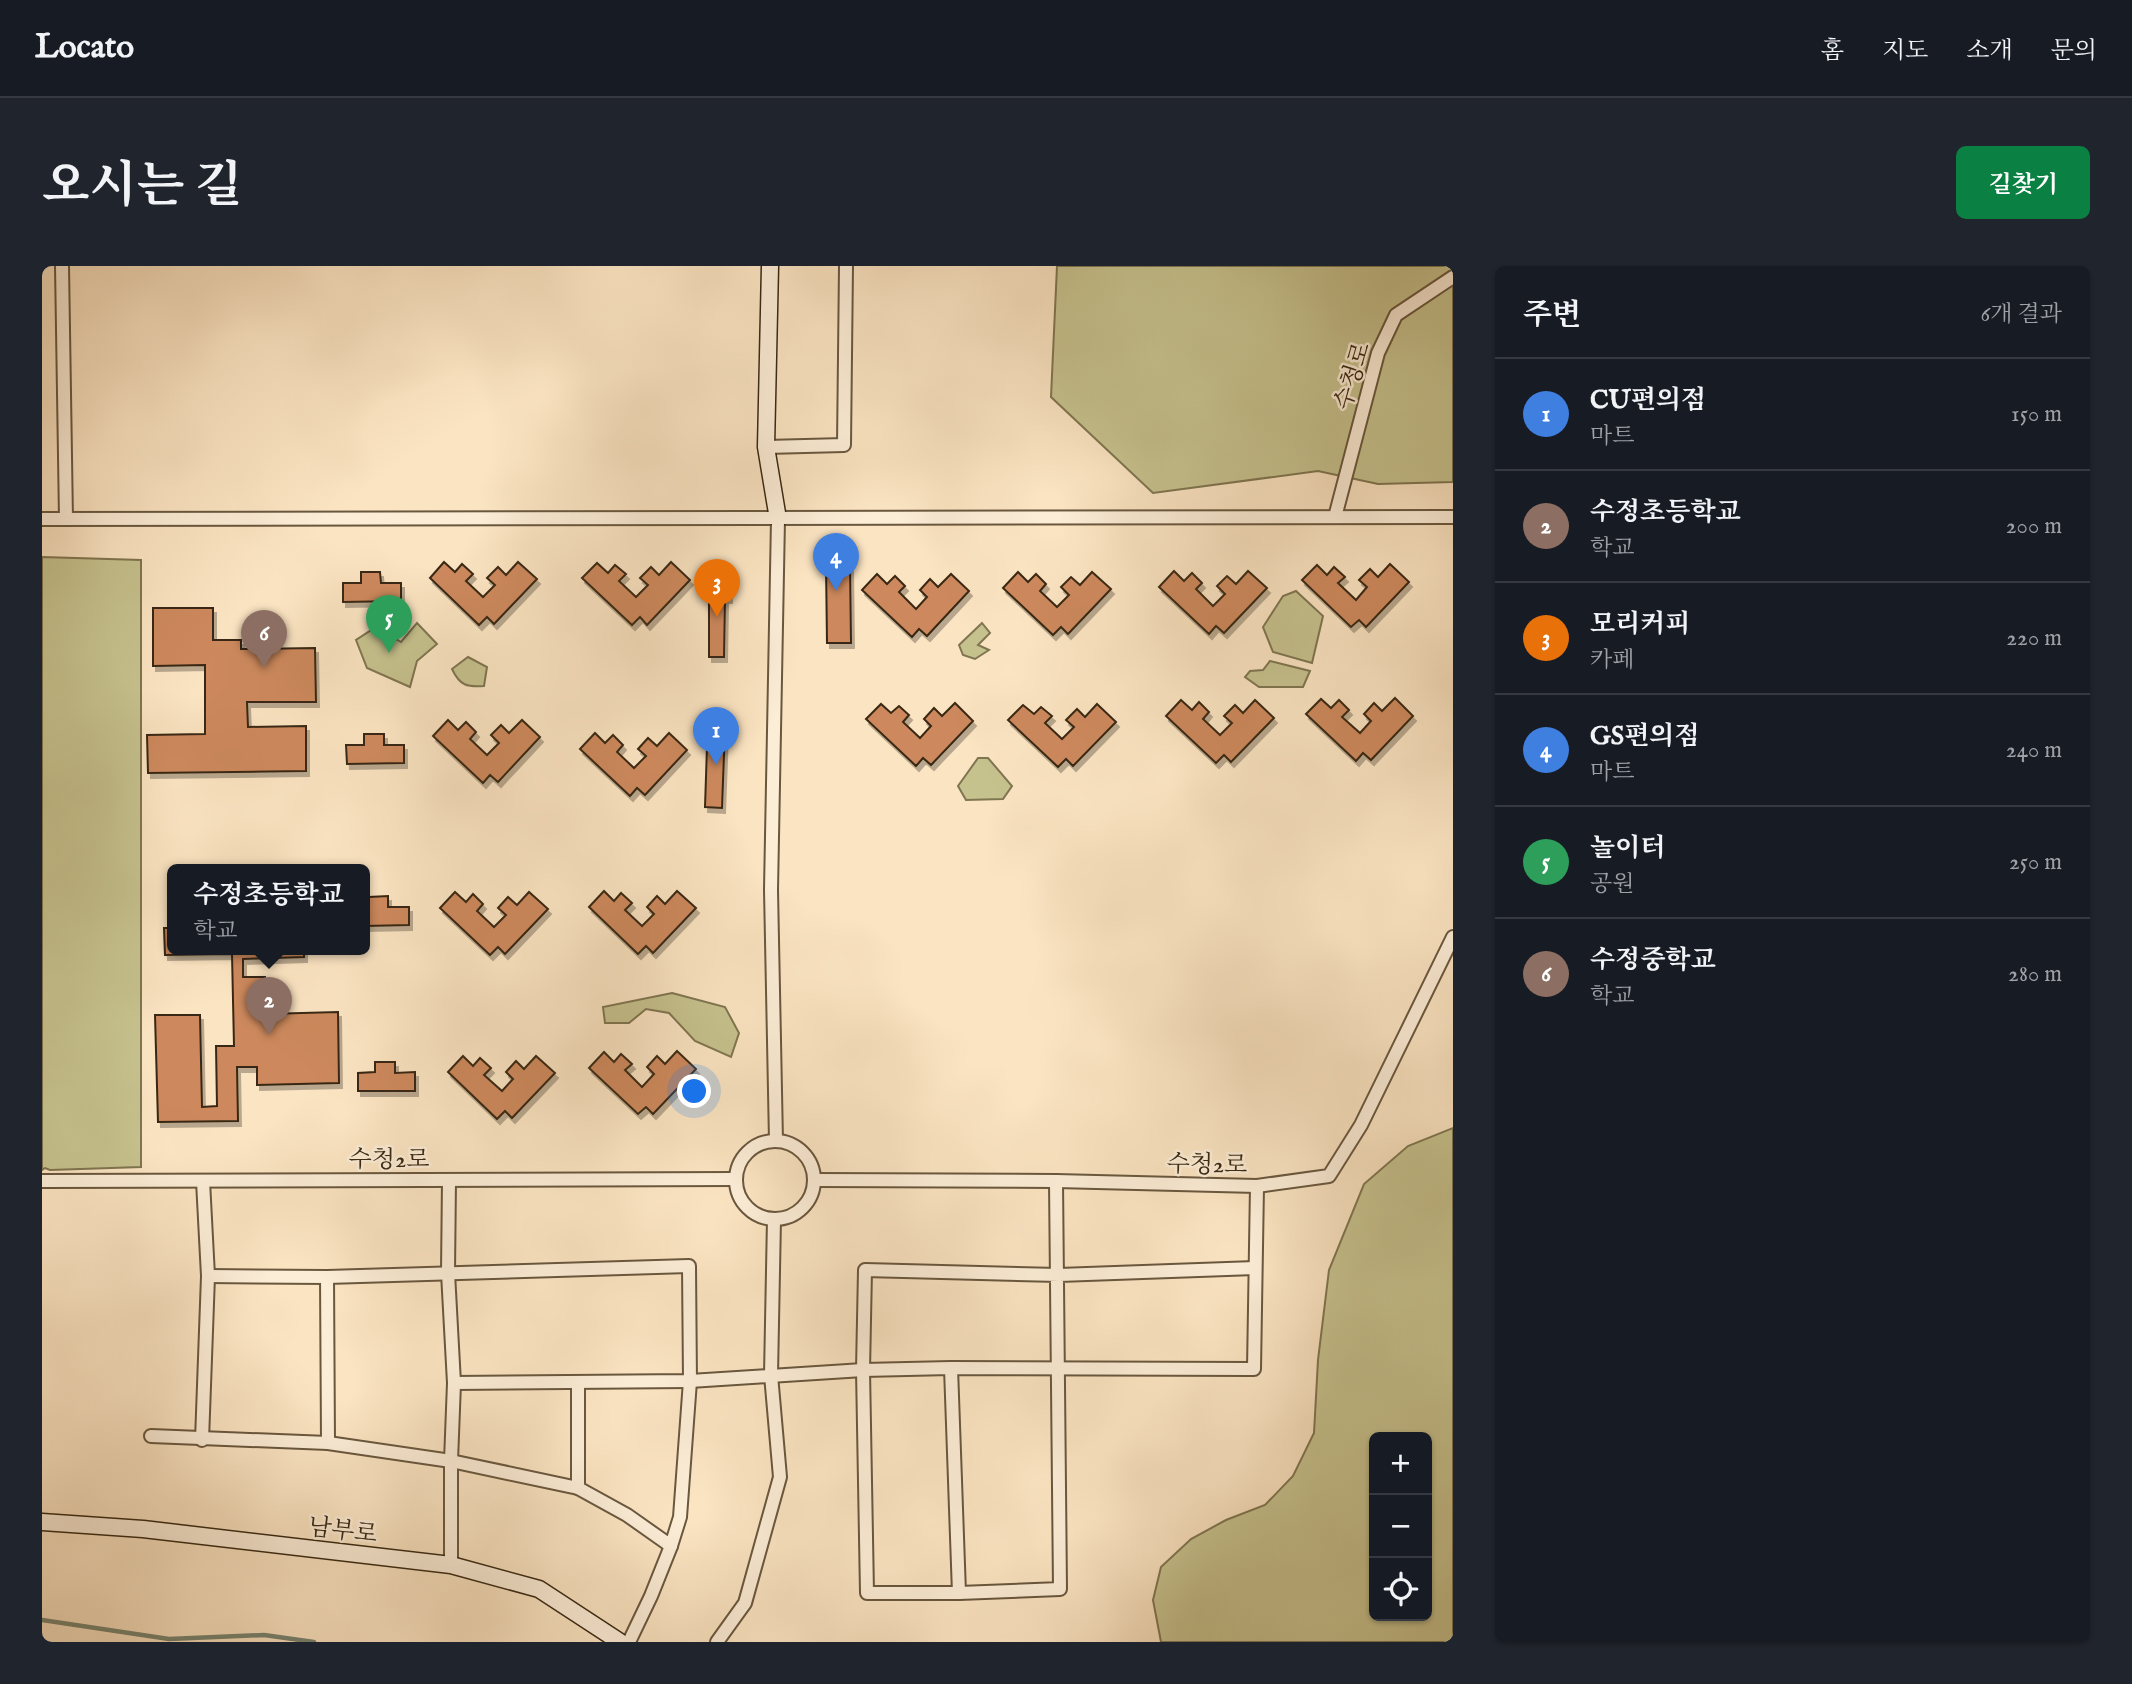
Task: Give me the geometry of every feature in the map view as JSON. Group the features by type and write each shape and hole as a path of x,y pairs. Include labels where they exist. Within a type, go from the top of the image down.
{"main road":[{"path":"770,266 766,447 778,519"},
{"name":"남부로","path":"42,1522 157,1531 451,1565 540,1589 620,1642"}],"street":[{"path":"62,266 66,519"},
{"path":"766,447 844,445 846,266"},
{"name":"수청로","path":"1335,517 1378,353 1396,315 1453,277"},
{"path":"42,519 1453,517"},
{"path":"776,1141 771,890 778,519"},
{"name":"수청2로","path":"814,1180 1056,1181 1257,1186 1329,1175 1361,1125 1453,937"},
{"path":"776,1141 799,1149 812,1168 814,1180 808,1200 802,1208 784,1218 774,1219 764,1217 746,1207 737,1189 736,1179 744,1156 764,1142 776,1141"},
{"name":"수청2로","path":"42,1181 736,1179"},
{"path":"449,1180 449,1273 454,1383 451,1565"},
{"path":"202,1440 208,1276 203,1181"},
{"path":"1056,1181 1059,1275 1060,1589 867,1593 863,1370 865,1270 1059,1275 1255,1268"},
{"path":"454,1383 690,1381 863,1370 951,1368 1254,1369 1257,1186"},
{"path":"717,1642 745,1603 780,1477 771,1375 774,1219"},
{"path":"208,1276 327,1277 689,1266 690,1381 680,1517 652,1596 629,1642"},
{"path":"327,1277 328,1443"},
{"path":"951,1368 959,1593"},
{"path":"578,1383 578,1488"},
{"path":"150,1436 328,1443 451,1461 578,1488 627,1515 671,1546"}],"shaded area":[{"path":"1057,266 1453,266 1453,482 1378,484 1318,471 1153,493 1051,397"},
{"path":"42,557 141,560 141,1167 42,1170"},
{"path":"1296,591 1323,616 1312,663 1273,652 1263,627 1283,596"},
{"path":"417,623 437,644 417,661 410,687 367,668 356,640 376,627 401,642"},
{"path":"982,623 990,633 978,645 989,650 975,659 963,655 959,645"},
{"path":"468,657 487,667 484,686 465,684 455,675 452,669"},
{"path":"1270,661 1310,671 1303,687 1259,687 1245,677 1250,671 1263,670"},
{"path":"978,758 988,758 1012,786 1003,799 966,800 958,786"},
{"path":"672,993 725,1007 739,1033 731,1057 695,1041 669,1013 646,1009 629,1023 605,1023 603,1007"},
{"path":"1453,1128 1453,1642 1161,1642 1153,1600 1161,1567 1191,1539 1226,1520 1265,1505 1293,1476 1314,1433 1318,1360 1329,1270 1364,1184 1408,1146"}],"building":[{"path":"444,562 455,572 462,564 473,574 466,581 483,597 495,585 487,578 498,567 506,575 518,562 537,579 494,624 487,617 479,625 430,578"},
{"path":"671,562 690,580 647,625 640,617 632,625 582,578 597,563 608,573 615,565 626,574 619,581 636,597 648,585 640,578 651,567 659,575"},
{"path":"826,564 850,564 851,643 827,643"},
{"path":"1390,564 1409,582 1366,627 1359,620 1351,627 1302,580 1317,565 1327,575 1334,567 1345,577 1338,583 1356,600 1367,587 1359,580 1370,569 1378,577"},
{"path":"1174,571 1184,581 1192,573 1202,583 1196,589 1213,606 1225,594 1217,586 1227,576 1236,584 1248,571 1267,588 1224,633 1216,626 1209,634 1159,587"},
{"path":"361,572 380,572 381,583 401,583 401,601 343,602 343,583 361,583"},
{"path":"1018,572 1028,582 1036,574 1046,584 1040,591 1057,607 1069,595 1061,587 1071,577 1080,585 1092,572 1111,589 1068,634 1061,627 1053,635 1003,588"},
{"path":"877,574 887,584 895,576 905,586 899,592 916,609 927,597 920,590 930,579 938,587 951,574 969,591 927,636 919,629 912,637 862,590"},
{"path":"709,587 729,587 729,598 725,598 724,657 709,657"},
{"path":"153,608 213,608 213,640 241,640 241,649 315,648 316,702 247,702 248,727 306,726 306,771 148,773 147,735 205,734 205,665 153,666"},
{"path":"1395,698 1413,716 1371,760 1363,753 1356,761 1306,714 1321,699 1331,708 1339,700 1349,710 1342,717 1360,733 1371,721 1364,714 1374,703 1382,711"},
{"path":"1181,700 1192,710 1199,702 1209,712 1203,719 1220,735 1232,723 1224,716 1235,705 1243,713 1255,700 1274,718 1231,762 1224,755 1216,763 1166,716"},
{"path":"955,703 973,721 931,765 923,758 916,766 866,719 881,704 891,713 899,706 909,715 903,722 920,738 931,726 924,719 934,708 942,716"},
{"path":"1097,704 1116,722 1073,766 1066,759 1058,767 1008,720 1023,705 1034,714 1041,707 1052,716 1045,723 1062,739 1074,727 1066,720 1077,709 1085,717"},
{"path":"708,716 715,716 715,727 725,728 722,808 705,807"},
{"path":"448,720 458,730 466,722 476,732 470,739 487,755 499,743 491,735 501,725 509,733 522,720 540,737 498,782 490,775 483,783 433,736"},
{"path":"595,733 605,743 613,735 623,745 617,752 634,768 646,756 638,749 648,738 657,746 669,733 687,750 645,795 637,788 630,796 580,749"},
{"path":"364,734 384,734 384,745 404,745 404,763 347,764 346,745 364,745"},
{"path":"604,891 614,901 621,893 632,903 625,910 642,926 654,914 647,907 657,896 665,904 677,891 696,908 653,953 646,946 638,954 589,907"},
{"path":"455,892 466,902 473,894 483,904 477,911 494,927 506,915 498,908 508,897 517,905 529,892 548,909 505,954 498,947 490,955 440,908"},
{"path":"388,896 388,907 409,907 409,925 370,926 370,897"},
{"path":"164,928 167,928 167,955"},
{"path":"232,955 304,955 243,959 243,977 265,977 266,1014 338,1012 339,1083 257,1085 257,1067 237,1067 238,1121 158,1122 155,1015 200,1015 202,1107 217,1106 216,1046 234,1046"},
{"path":"677,1051 696,1069 653,1114 646,1107 638,1114 589,1068 604,1052 614,1062 621,1054 632,1064 625,1070 642,1087 654,1074 647,1067 657,1056 665,1064"},
{"path":"463,1056 473,1066 480,1058 491,1068 484,1075 502,1091 513,1079 506,1072 516,1061 524,1069 536,1056 555,1073 512,1118 505,1111 497,1119 448,1072"},
{"path":"375,1062 395,1062 395,1073 415,1072 415,1091 358,1091 358,1073 375,1072"}],"waterway":[{"path":"42,1620 169,1639 264,1635 314,1642"}],"place":[{"name":"GS편의점","path":"836,591"},
{"name":"모리커피","path":"717,617"},
{"name":"놀이터","path":"389,653"},
{"name":"수정중학교","path":"264,668"},
{"name":"CU편의점","path":"716,765"},
{"name":"수정초등학교","path":"269,1035"}]}
